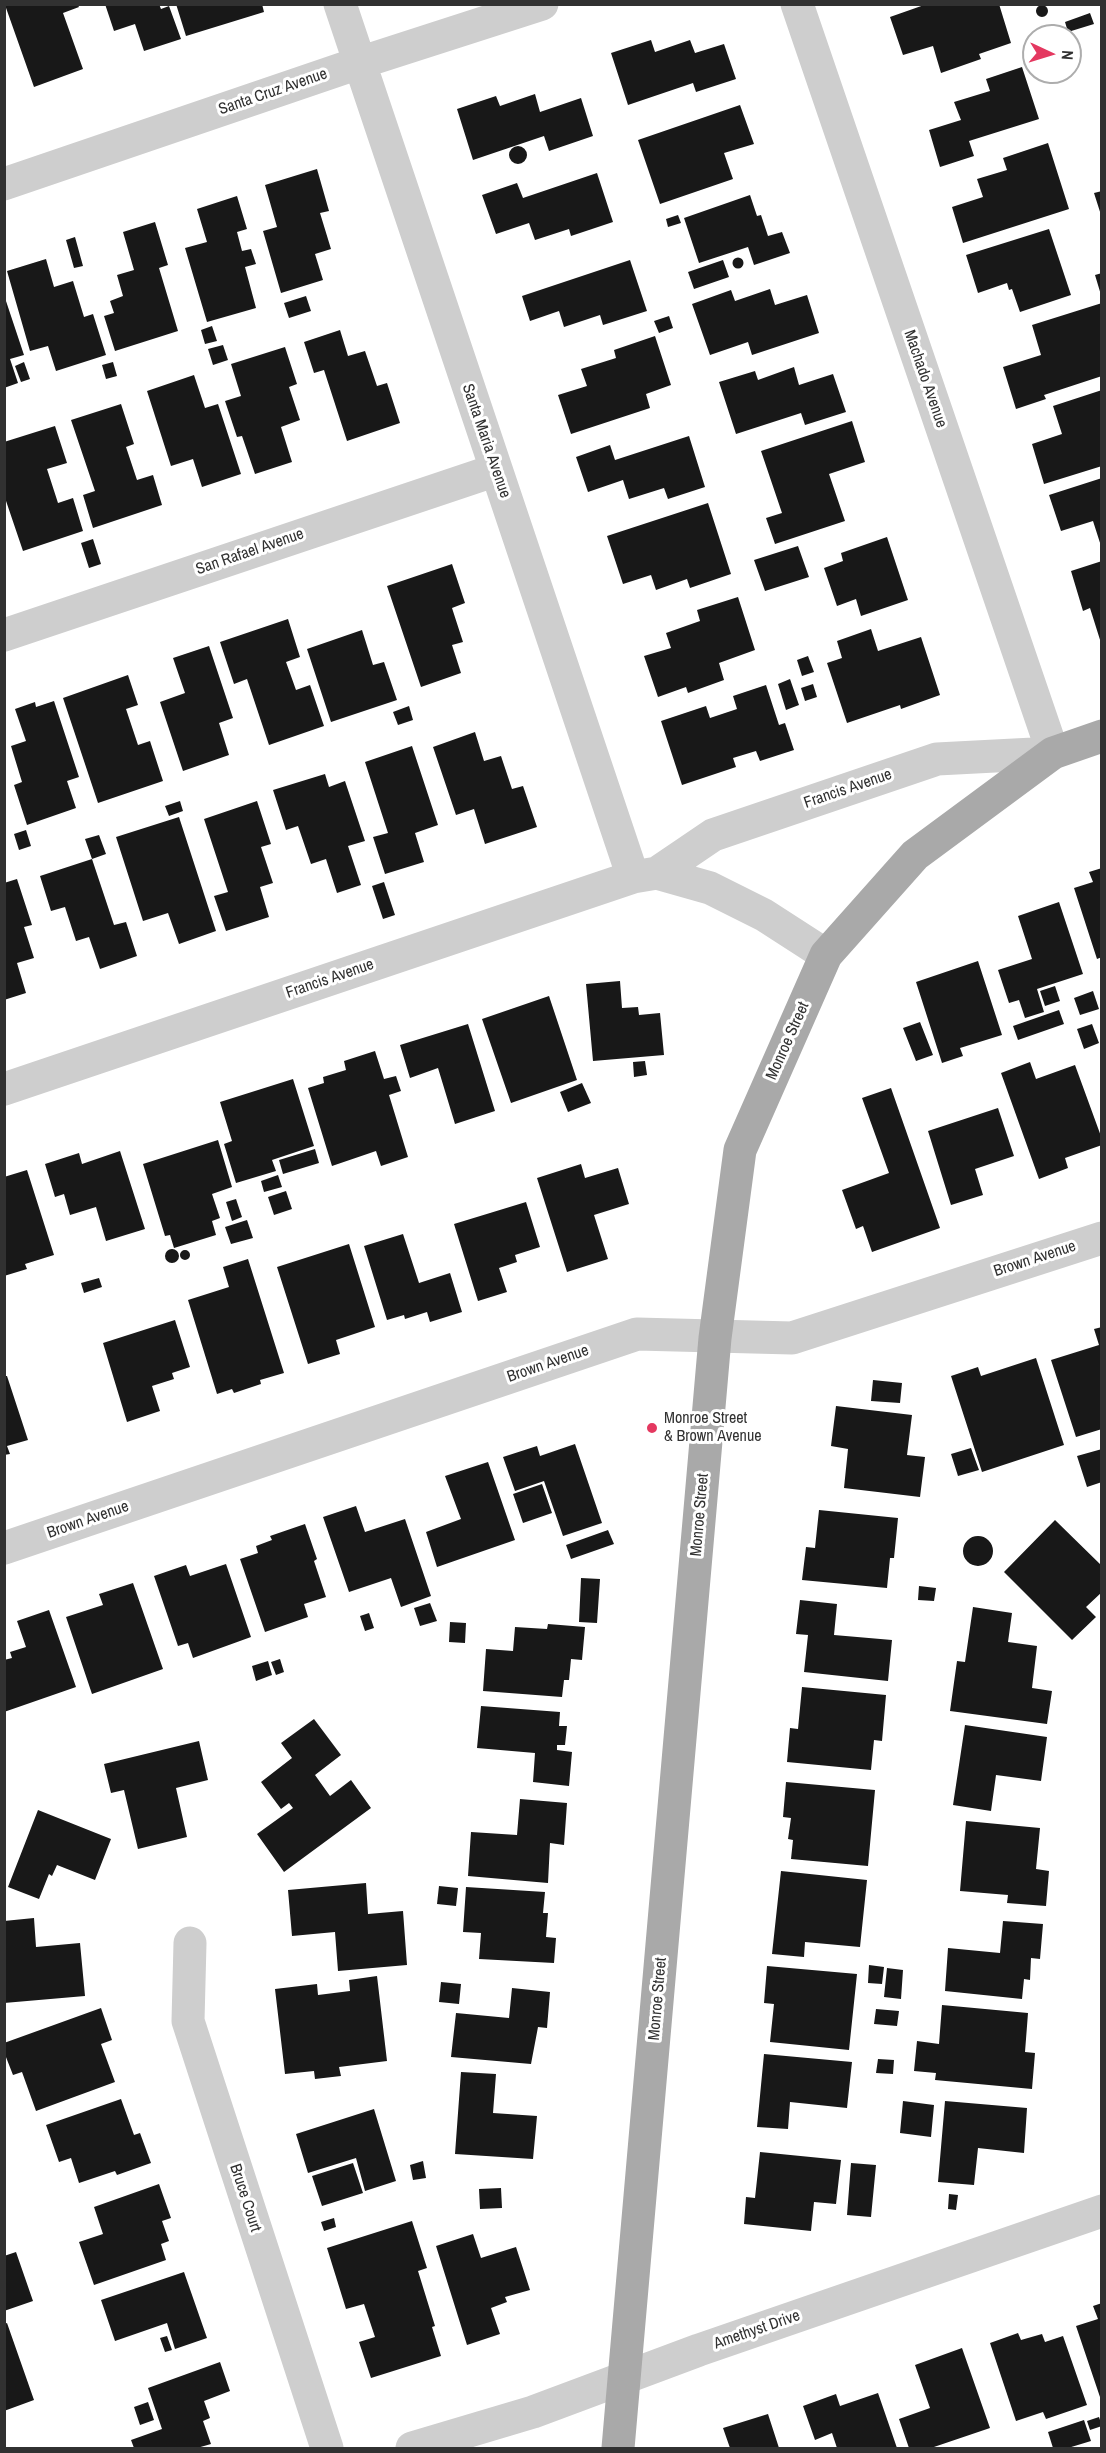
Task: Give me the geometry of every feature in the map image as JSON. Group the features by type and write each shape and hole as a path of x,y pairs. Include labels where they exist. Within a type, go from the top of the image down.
{"main road":[{"name":"Monroe Street","path":"618,2448 626,2378 715,1338 740,1150 826,955 915,855 1053,753 1101,736"}],"street":[{"name":"Santa Maria Avenue","path":"340,4 496,470 645,875"},
{"name":"Santa Cruz Avenue","path":"4,184 359,63 542,4"},
{"name":"Machado Avenue","path":"797,4 1053,753"},
{"name":"San Rafael Avenue","path":"4,635 496,470"},
{"name":"Francis Avenue","path":"4,1089 645,875 713,835 937,759 1053,753"},
{"path":"645,875 710,888 765,915 826,955"},
{"name":"Brown Avenue","path":"4,1548 637,1334 715,1338 792,1338 1101,1238"},
{"name":"Bruce Court","path":"190,1943 188,2021 327,2448"},
{"name":"Amethyst Drive","path":"412,2448 533,2412 693,2352 1101,2211"}],"building":[{"path":"105,4 159,4 161,9 169,6 181,39 144,51 135,24 114,31"},
{"path":"176,4 262,4 264,12 186,36"},
{"path":"927,4 999,4 1011,43 979,54 981,59 941,73 933,46 903,55 890,17"},
{"path":"5,5 78,5 79,7 63,13 83,69 34,87"},
{"path":"1044,5 1048,11 1044,17 1040,17 1036,9"},
{"path":"1090,13 1094,24 1082,28 1082,24 1066,24 1065,22"},
{"path":"651,40 655,52 690,40 695,53 724,44 736,79 696,92 693,83 628,105 611,53"},
{"path":"1022,67 1022,84 1028,84 1039,119 969,141 974,156 940,167 929,130 961,120 954,102 990,91 986,79"},
{"path":"535,94 540,112 581,98 593,136 549,151 544,136 473,160 457,109 496,96 500,106"},
{"path":"740,105 754,144 724,153 733,179 660,204 638,140"},
{"path":"1048,143 1069,209 963,243 952,207 983,197 977,179 1007,170 1003,158"},
{"path":"518,146 524,149 527,155 524,161 518,164 512,161 509,155 512,149"},
{"path":"317,169 329,211 320,213 331,249 315,254 323,280 281,293 263,231 277,227 265,185"},
{"path":"597,173 613,222 571,236 569,229 535,240 529,223 496,234 482,195 517,183 523,198"},
{"path":"1102,191 1102,215 1101,215 1094,193"},
{"path":"750,195 757,216 761,215 768,236 782,232 790,253 754,265 748,247 699,263 684,218"},
{"path":"237,196 247,229 237,232 242,251 251,249 256,264 245,267 256,308 207,322 185,248 207,242 197,209"},
{"path":"678,215 681,223 668,227 666,219"},
{"path":"155,222 168,265 159,268 178,331 115,351 104,316 114,313 110,301 123,296 117,275 134,270 123,232"},
{"path":"1049,229 1071,295 1020,312 1012,289 1009,290 1007,283 978,293 966,255"},
{"path":"75,237 83,266 74,268 66,240"},
{"path":"738,258 742,259 742,267 738,268 734,267 733,263 734,259"},
{"path":"46,259 54,287 73,281 84,317 93,314 106,355 56,371 48,346 30,351 7,271"},
{"path":"630,260 647,311 603,325 600,315 564,327 559,311 530,321 522,296"},
{"path":"723,260 729,277 694,289 688,272"},
{"path":"1102,273 1102,295 1101,295 1095,275"},
{"path":"770,289 775,305 807,295 819,333 752,355 748,342 710,355 692,304 731,290 735,301"},
{"path":"306,296 311,311 289,318 284,303"},
{"path":"5,298 24,355 10,359 18,383 4,388"},
{"path":"1102,303 1102,376 1044,395 1046,399 1016,409 1003,367 1041,355 1032,325"},
{"path":"669,316 673,328 659,333 654,321"},
{"path":"212,326 217,341 205,344 201,330"},
{"path":"340,330 348,356 365,351 377,386 387,383 400,423 347,441 324,370 314,373 304,342"},
{"path":"655,336 671,385 646,394 650,408 571,434 558,395 587,386 581,369 616,358 614,350"},
{"path":"223,345 228,360 213,365 208,349"},
{"path":"285,347 297,384 289,387 300,420 281,427 292,462 255,474 242,436 237,437 225,401 241,396 231,364"},
{"path":"24,362 30,379 21,382 15,366"},
{"path":"113,362 117,376 106,379 102,365"},
{"path":"794,367 799,385 833,374 846,412 805,425 801,413 736,434 719,382 755,371 758,380"},
{"path":"194,375 205,408 218,404 241,474 202,487 193,459 171,466 147,391"},
{"path":"1102,390 1102,466 1044,484 1032,444 1062,434 1053,406"},
{"path":"121,404 134,444 126,447 137,480 153,475 162,505 93,528 83,495 95,491 71,420"},
{"path":"852,421 865,462 829,474 845,521 775,544 766,518 782,513 761,451"},
{"path":"55,426 67,463 47,469 58,503 73,498 83,531 23,551 4,495 4,442"},
{"path":"689,436 705,487 668,499 664,488 629,499 623,480 588,492 576,457 610,445 615,460"},
{"path":"1102,478 1101,546 1093,521 1061,531 1049,495"},
{"path":"708,503 731,574 690,588 687,579 656,590 651,575 623,584 607,536"},
{"path":"887,537 908,600 861,616 856,599 837,606 824,568 843,561 841,553"},
{"path":"93,539 101,564 89,568 81,543"},
{"path":"798,546 809,577 765,591 754,560"},
{"path":"1102,561 1101,643 1090,608 1083,611 1071,571"},
{"path":"452,564 465,603 452,608 463,642 452,645 461,673 421,687 387,586"},
{"path":"738,597 755,650 719,663 724,680 688,693 686,687 658,697 644,656 671,648 666,633 700,621 697,610"},
{"path":"288,619 300,657 286,662 296,690 310,685 324,726 269,745 247,679 234,684 220,642"},
{"path":"871,629 878,651 921,637 940,695 901,709 900,705 847,723 827,663 842,658 837,641"},
{"path":"362,630 373,665 384,662 397,700 331,722 307,649"},
{"path":"209,646 233,718 219,723 229,755 183,771 160,702 185,693 173,658"},
{"path":"808,656 814,672 802,676 797,660"},
{"path":"128,675 138,705 126,709 138,745 150,741 163,781 98,803 63,698"},
{"path":"790,679 799,705 786,710 778,684"},
{"path":"813,684 817,697 805,701 801,688"},
{"path":"766,685 779,725 785,723 794,750 760,761 756,751 733,758 736,767 682,785 661,721 706,706 710,718 737,709 733,696"},
{"path":"54,701 79,777 67,781 76,808 27,825 14,785 22,782 11,746 26,741 15,709 35,702 36,707"},
{"path":"409,706 413,720 398,725 393,712"},
{"path":"475,732 484,761 501,756 512,789 523,786 537,827 485,844 474,809 456,815 433,747"},
{"path":"412,746 438,825 415,833 424,862 385,874 373,837 388,833 365,762"},
{"path":"325,774 329,787 345,781 365,841 348,846 361,885 337,893 326,859 311,864 298,826 286,830 273,790"},
{"path":"180,801 183,811 169,816 165,806"},
{"path":"257,801 271,844 261,847 273,883 260,887 269,917 226,931 214,896 228,892 204,819"},
{"path":"179,817 216,931 179,944 168,913 143,921 116,837"},
{"path":"26,830 31,846 19,850 14,834"},
{"path":"99,835 106,854 92,859 85,839"},
{"path":"92,859 114,925 126,922 137,956 100,969 89,937 76,941 65,907 51,911 40,876"},
{"path":"1102,868 1102,957 1097,959 1074,888 1093,882 1089,872"},
{"path":"17,879 32,925 24,927 34,958 17,963 26,993 4,1000 4,883"},
{"path":"384,882 395,915 383,919 372,886"},
{"path":"1059,902 1083,974 1037,989 1044,1012 1025,1018 1019,1000 1009,1003 998,970 1032,959 1018,916"},
{"path":"978,961 1002,1035 960,1048 963,1056 942,1063 916,982"},
{"path":"620,981 622,1008 638,1007 639,1015 660,1013 664,1055 593,1061 586,984"},
{"path":"1055,986 1060,1001 1045,1006 1040,991"},
{"path":"1093,991 1099,1009 1080,1015 1074,998"},
{"path":"549,996 577,1080 511,1103 482,1019"},
{"path":"1059,1010 1064,1024 1018,1040 1013,1026"},
{"path":"920,1022 933,1055 916,1061 903,1028"},
{"path":"468,1024 495,1111 455,1124 438,1068 410,1078 400,1045"},
{"path":"1092,1024 1099,1043 1084,1049 1077,1029"},
{"path":"375,1051 384,1079 396,1076 401,1091 389,1095 408,1157 381,1166 376,1151 332,1166 308,1088 324,1083 323,1077 346,1070 344,1061"},
{"path":"645,1061 647,1075 634,1077 633,1062"},
{"path":"1030,1062 1036,1079 1075,1065 1102,1139 1102,1145 1065,1158 1068,1168 1039,1179 1001,1073"},
{"path":"293,1079 314,1146 272,1160 276,1171 236,1183 224,1144 232,1141 220,1102"},
{"path":"582,1083 591,1103 568,1112 560,1092"},
{"path":"891,1088 940,1228 872,1252 863,1226 856,1229 842,1190 889,1173 862,1098"},
{"path":"998,1108 1014,1156 975,1169 983,1195 951,1205 928,1131"},
{"path":"218,1140 232,1187 212,1194 220,1218 212,1221 216,1235 174,1248 170,1235 165,1236 143,1164"},
{"path":"315,1149 319,1163 283,1174 279,1160"},
{"path":"120,1151 145,1229 106,1241 96,1207 70,1215 64,1194 55,1197 45,1164 79,1153 82,1164"},
{"path":"581,1164 585,1178 618,1168 629,1204 594,1215 608,1259 567,1272 537,1178"},
{"path":"27,1170 54,1255 25,1264 27,1269 4,1276 4,1177"},
{"path":"278,1175 282,1187 264,1192 261,1181"},
{"path":"286,1191 292,1209 274,1215 268,1197"},
{"path":"236,1199 242,1217 232,1221 226,1202"},
{"path":"526,1202 540,1247 515,1255 517,1262 499,1268 507,1292 478,1301 454,1224"},
{"path":"247,1220 253,1238 231,1244 225,1227"},
{"path":"403,1234 419,1283 450,1273 462,1312 430,1322 427,1312 405,1319 404,1315 387,1320 364,1246"},
{"path":"349,1244 375,1327 336,1340 340,1354 308,1364 277,1267"},
{"path":"172,1249 177,1251 179,1256 177,1261 172,1263 167,1261 165,1256 167,1251"},
{"path":"185,1250 189,1251 189,1259 185,1260 181,1259 180,1255 181,1251"},
{"path":"248,1259 284,1373 260,1380 261,1384 234,1393 232,1389 217,1394 188,1300 229,1287 223,1267"},
{"path":"99,1278 102,1287 84,1293 81,1283"},
{"path":"175,1320 190,1367 172,1373 174,1379 152,1386 160,1411 127,1422 103,1343"},
{"path":"1102,1327 1102,1429 1076,1437 1051,1360 1099,1345 1094,1329"},
{"path":"1036,1358 1064,1445 982,1472 951,1376 978,1367 981,1376"},
{"path":"4,1376 7,1376 28,1440 7,1446 10,1454 4,1455"},
{"path":"873,1380 902,1383 900,1403 871,1401"},
{"path":"836,1406 912,1415 907,1455 925,1457 920,1497 844,1488 848,1449 831,1446"},
{"path":"575,1444 602,1523 563,1536 544,1481 515,1491 503,1457 537,1446 540,1456"},
{"path":"971,1448 979,1470 958,1476 951,1454"},
{"path":"1102,1449 1102,1482 1087,1487 1077,1456"},
{"path":"488,1462 515,1540 437,1567 426,1532 461,1519 445,1476"},
{"path":"542,1484 552,1513 523,1523 513,1494"},
{"path":"356,1506 365,1532 405,1519 431,1596 401,1607 391,1578 349,1592 323,1517"},
{"path":"819,1510 898,1518 894,1558 890,1558 887,1588 802,1580 806,1547 815,1548"},
{"path":"1055,1520 1102,1566 1102,1592 1086,1607 1096,1617 1072,1640 1004,1572"},
{"path":"305,1524 317,1559 314,1561 326,1597 304,1604 308,1617 265,1632 240,1559 258,1553 256,1546 272,1540 270,1536"},
{"path":"608,1530 614,1544 571,1559 566,1545"},
{"path":"978,1536 988,1541 993,1551 988,1561 978,1566 968,1561 963,1551 968,1541"},
{"path":"226,1564 251,1637 193,1658 188,1643 178,1646 154,1576 186,1565 190,1576"},
{"path":"581,1578 600,1579 597,1623 579,1622"},
{"path":"133,1583 163,1669 92,1694 66,1617 103,1605 99,1594"},
{"path":"919,1586 936,1588 934,1601 918,1600"},
{"path":"800,1600 837,1604 834,1635 892,1640 888,1681 804,1672 808,1635 796,1634"},
{"path":"430,1603 437,1621 420,1626 414,1608"},
{"path":"973,1607 1012,1613 1008,1642 1037,1646 1032,1688 1052,1691 1047,1724 950,1711 957,1661 965,1662"},
{"path":"49,1610 76,1687 4,1712 4,1660 12,1658 10,1652 26,1647 17,1621"},
{"path":"369,1613 374,1628 365,1631 360,1616"},
{"path":"450,1622 466,1623 465,1643 449,1642"},
{"path":"548,1624 585,1627 582,1660 571,1659 569,1680 564,1680 562,1697 483,1691 486,1649 513,1651 515,1627 547,1629"},
{"path":"280,1659 284,1672 276,1675 271,1662"},
{"path":"268,1661 272,1675 256,1681 252,1666"},
{"path":"802,1687 886,1695 882,1741 874,1740 871,1770 787,1762 790,1728 798,1729"},
{"path":"481,1706 560,1712 559,1726 567,1726 565,1745 557,1745 557,1750 572,1752 569,1786 533,1782 535,1753 477,1748"},
{"path":"314,1719 341,1755 315,1775 330,1796 351,1780 371,1808 284,1872 257,1834 293,1808 289,1803 281,1809 261,1782 292,1758 281,1743"},
{"path":"965,1725 1047,1737 1041,1781 996,1775 991,1811 953,1805"},
{"path":"199,1741 208,1780 176,1788 187,1837 138,1849 124,1790 111,1793 104,1764"},
{"path":"786,1782 875,1790 868,1866 791,1859 793,1840 788,1839 791,1818 783,1817"},
{"path":"520,1799 567,1803 564,1845 550,1843 548,1883 468,1876 471,1832 517,1835"},
{"path":"38,1810 111,1839 95,1880 57,1865 52,1876 49,1874 39,1899 8,1887"},
{"path":"966,1821 1040,1828 1036,1869 1049,1871 1046,1906 1007,1903 1008,1895 960,1891"},
{"path":"781,1871 867,1880 860,1947 805,1942 804,1957 772,1954"},
{"path":"366,1883 368,1914 403,1911 407,1965 338,1971 335,1932 292,1936 288,1890"},
{"path":"439,1886 458,1888 456,1906 437,1904"},
{"path":"466,1887 545,1892 543,1913 548,1913 546,1937 556,1938 554,1963 479,1959 481,1933 463,1932"},
{"path":"34,1918 36,1947 80,1943 85,1996 4,2003 4,1921"},
{"path":"1003,1921 1043,1924 1040,1959 1031,1958 1030,1980 1024,1979 1022,1999 945,1991 948,1948 1000,1953"},
{"path":"869,1965 884,1967 882,1984 868,1983"},
{"path":"767,1966 857,1974 849,2050 770,2042 774,2004 764,2003"},
{"path":"887,1968 903,1970 901,1999 884,1997"},
{"path":"377,1976 387,2061 339,2067 341,2076 315,2079 314,2071 285,2074 275,1989 317,1984 318,1995 350,1991 349,1980"},
{"path":"441,1982 461,1984 459,2004 439,2002"},
{"path":"512,1988 550,1992 547,2028 538,2027 531,2064 451,2057 456,2013 509,2018"},
{"path":"942,2005 1028,2013 1025,2052 1035,2053 1032,2089 935,2080 936,2073 914,2071 917,2041 939,2044"},
{"path":"101,2008 112,2040 101,2044 115,2082 36,2111 22,2072 13,2075 4,2052 4,2043"},
{"path":"876,2009 899,2011 897,2026 874,2024"},
{"path":"764,2054 852,2062 847,2108 790,2102 788,2129 757,2127"},
{"path":"878,2059 894,2060 893,2074 876,2073"},
{"path":"461,2072 496,2074 493,2113 537,2116 533,2159 455,2154"},
{"path":"121,2099 134,2135 140,2133 151,2163 117,2175 115,2171 79,2183 71,2158 59,2162 46,2125"},
{"path":"903,2101 934,2105 931,2137 900,2133"},
{"path":"945,2101 1027,2108 1024,2153 978,2148 974,2185 938,2182"},
{"path":"374,2109 396,2181 365,2191 356,2158 308,2173 296,2134"},
{"path":"760,2152 841,2160 836,2204 814,2202 811,2231 744,2224 746,2197 755,2198"},
{"path":"423,2161 426,2178 413,2180 410,2165"},
{"path":"353,2163 363,2193 322,2206 312,2176"},
{"path":"851,2163 876,2165 871,2217 847,2215"},
{"path":"159,2184 171,2218 162,2221 169,2241 161,2244 166,2260 94,2285 79,2242 103,2234 94,2207"},
{"path":"501,2188 502,2208 480,2209 479,2189"},
{"path":"949,2194 958,2195 956,2210 948,2209"},
{"path":"334,2218 336,2227 324,2231 321,2222"},
{"path":"412,2221 427,2268 418,2271 435,2326 432,2327 441,2356 371,2378 359,2342 375,2337 364,2304 346,2309 327,2248"},
{"path":"473,2234 481,2258 516,2247 530,2290 505,2297 507,2302 491,2308 500,2334 467,2345 436,2246"},
{"path":"16,2252 33,2301 4,2311 4,2256"},
{"path":"184,2272 207,2338 175,2349 167,2323 115,2341 101,2300"},
{"path":"1102,2303 1101,2400 1076,2326 1098,2319 1093,2306"},
{"path":"7,2323 34,2400 4,2411 4,2324"},
{"path":"1018,2333 1021,2340 1042,2334 1045,2342 1063,2336 1087,2405 1046,2419 1043,2412 1016,2421 990,2343"},
{"path":"167,2336 172,2350 165,2352 160,2338"},
{"path":"962,2348 990,2428 931,2448 909,2448 899,2419 930,2408 915,2365"},
{"path":"220,2362 230,2391 204,2401 210,2418 203,2421 211,2444 197,2448 134,2448 131,2440 162,2429 148,2388"},
{"path":"878,2393 897,2448 837,2448 832,2433 815,2440 803,2406 836,2394 840,2406"},
{"path":"148,2402 154,2420 140,2425 134,2407"},
{"path":"768,2414 779,2448 730,2448 723,2428"},
{"path":"1099,2417 1102,2426 1090,2430 1087,2421"},
{"path":"1084,2420 1091,2441 1068,2448 1053,2448 1048,2432"}],"place":[{"name":"Monroe Street & Brown Avenue","path":"652,1428"}]}
